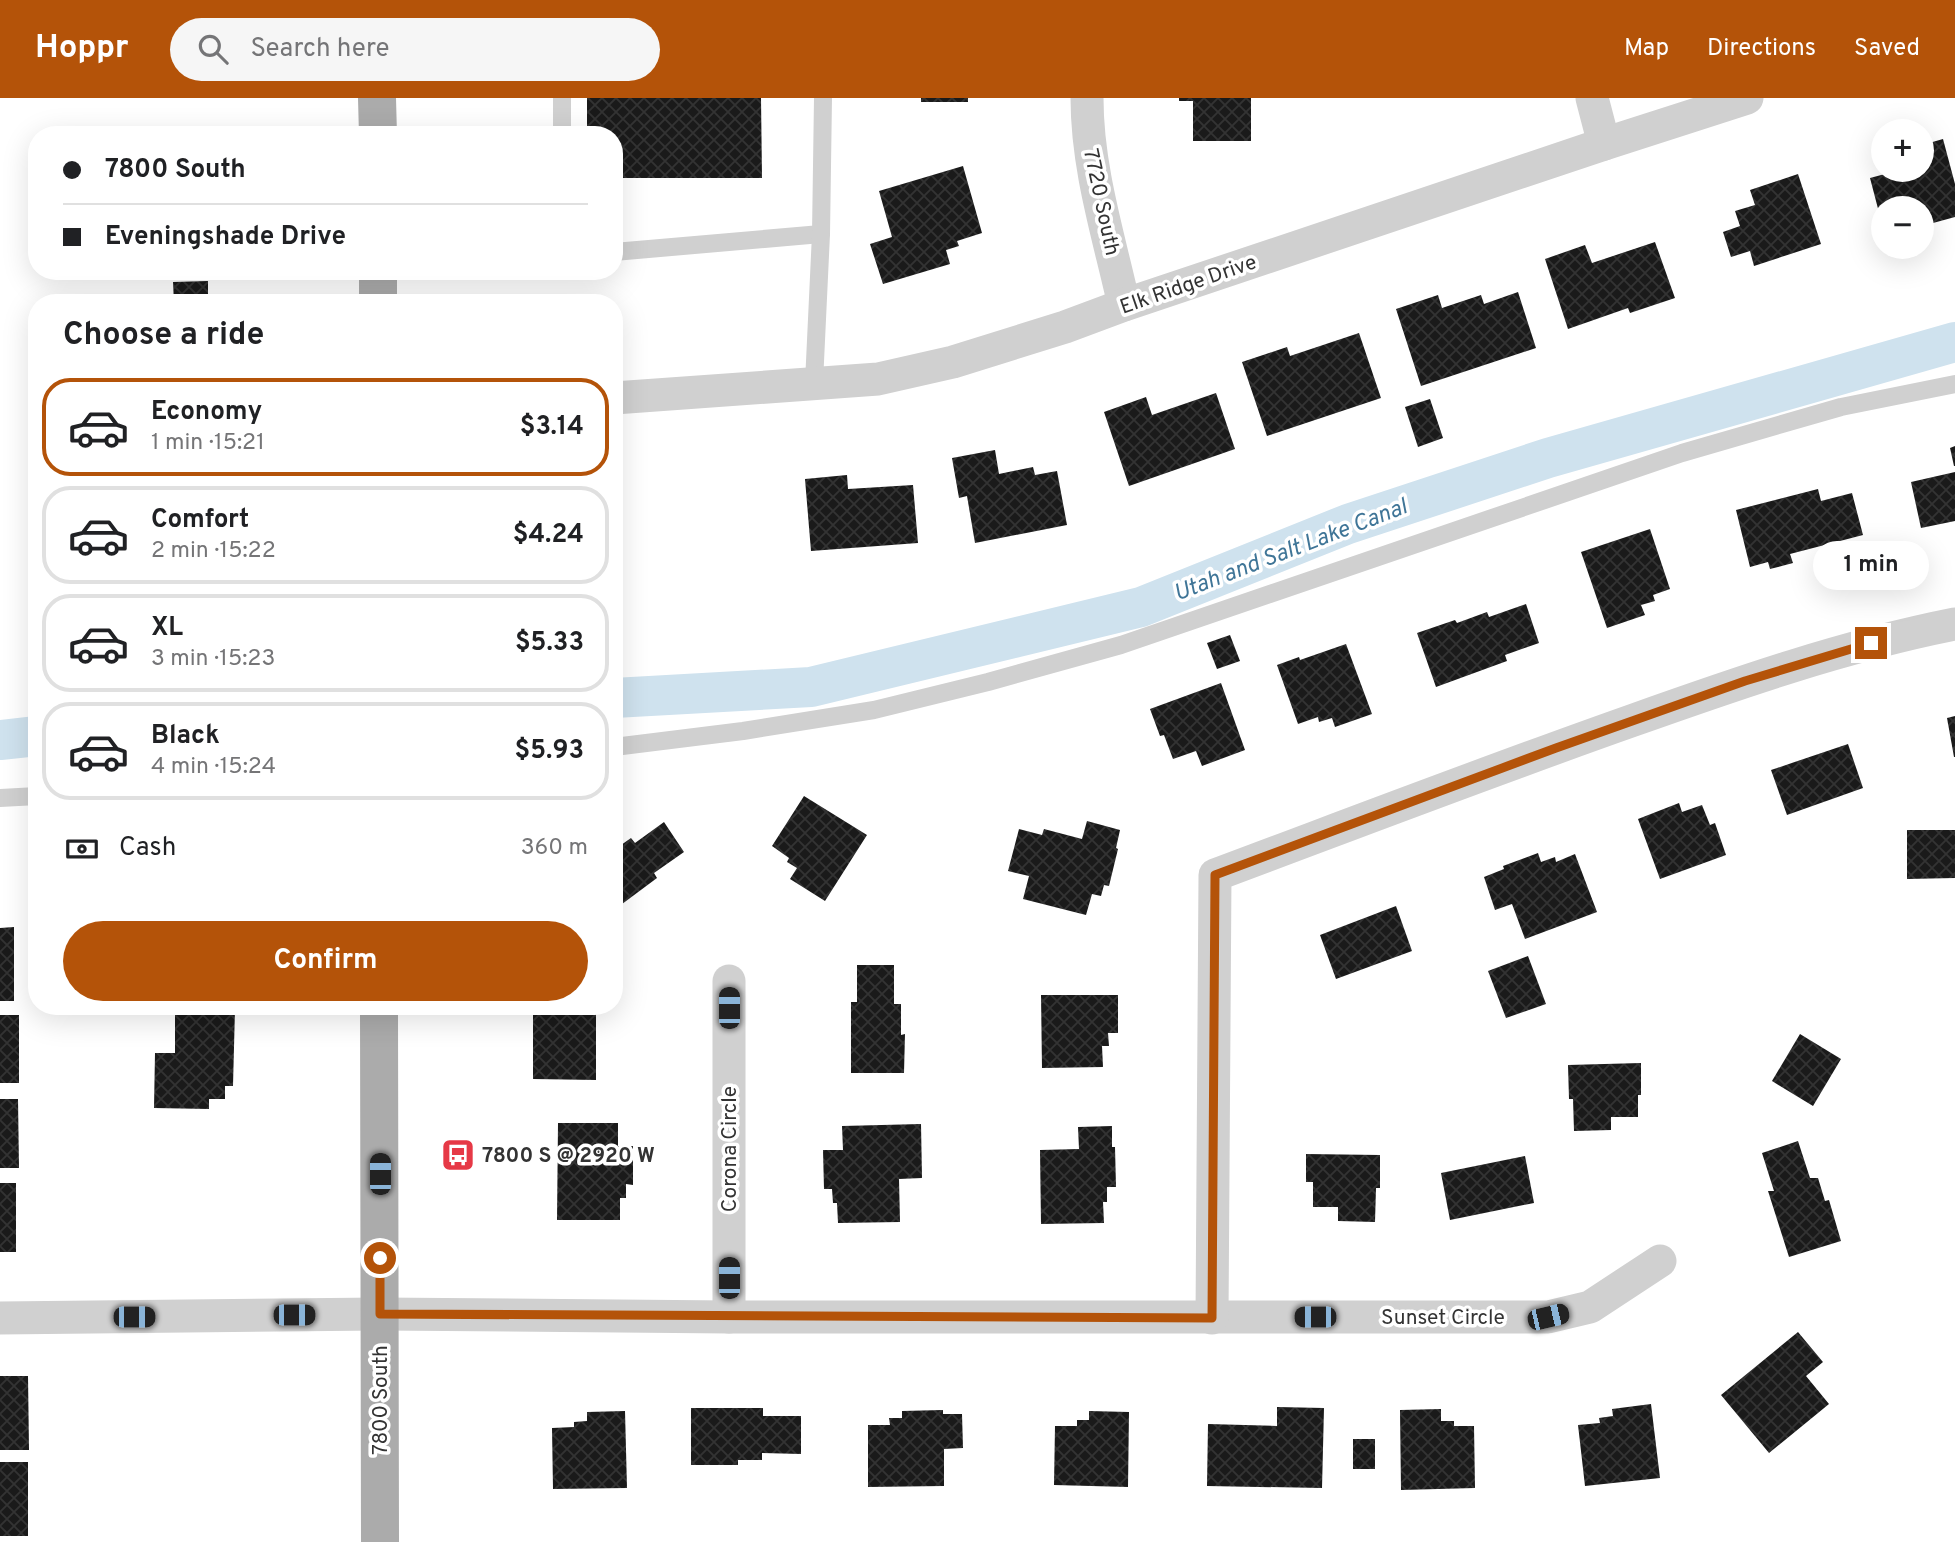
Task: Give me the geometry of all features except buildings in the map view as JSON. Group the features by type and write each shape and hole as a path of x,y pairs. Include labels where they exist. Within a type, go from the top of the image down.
{"main road":[{"path":"377,98 377,126"},
{"name":"7800 South","path":"379,1015 380,1542"}],"street":[{"name":"7720 South","path":"1087,98 1093,173 1124,305"},
{"path":"1592,98 1604,144"},
{"name":"Elk Ridge Drive","path":"623,397 878,379 953,362 1065,327 1747,98"},
{"path":"1212,1318 1215,875 1745,681 1897,636 1955,624"},
{"name":"Corona Circle","path":"729,981 729,1317"},
{"name":"Sunset Circle","path":"0,1318 380,1314 729,1317 1548,1317 1590,1307 1660,1261"}],"lane":[{"path":"562,98 562,126"},
{"path":"814,383 821,234 823,98"},
{"path":"623,251 821,234"},
{"path":"623,746 743,731 874,710 988,682 1121,645 1682,453 1841,407 1955,384"},
{"path":"0,798 28,796"}],"waterway":[{"name":"Utah and Salt Lake Canal","path":"623,697 811,687 1141,607 1348,524 1548,458 1955,342"},
{"name":"Utah and Salt Lake Canal","path":"0,740 28,737"}],"place":[{"name":"7800 S @ 2920 W","path":"458,1155"}],"route":[{"path":"380,1258 380,1314 1212,1318 1215,875 1745,681 1871,643"}]}
